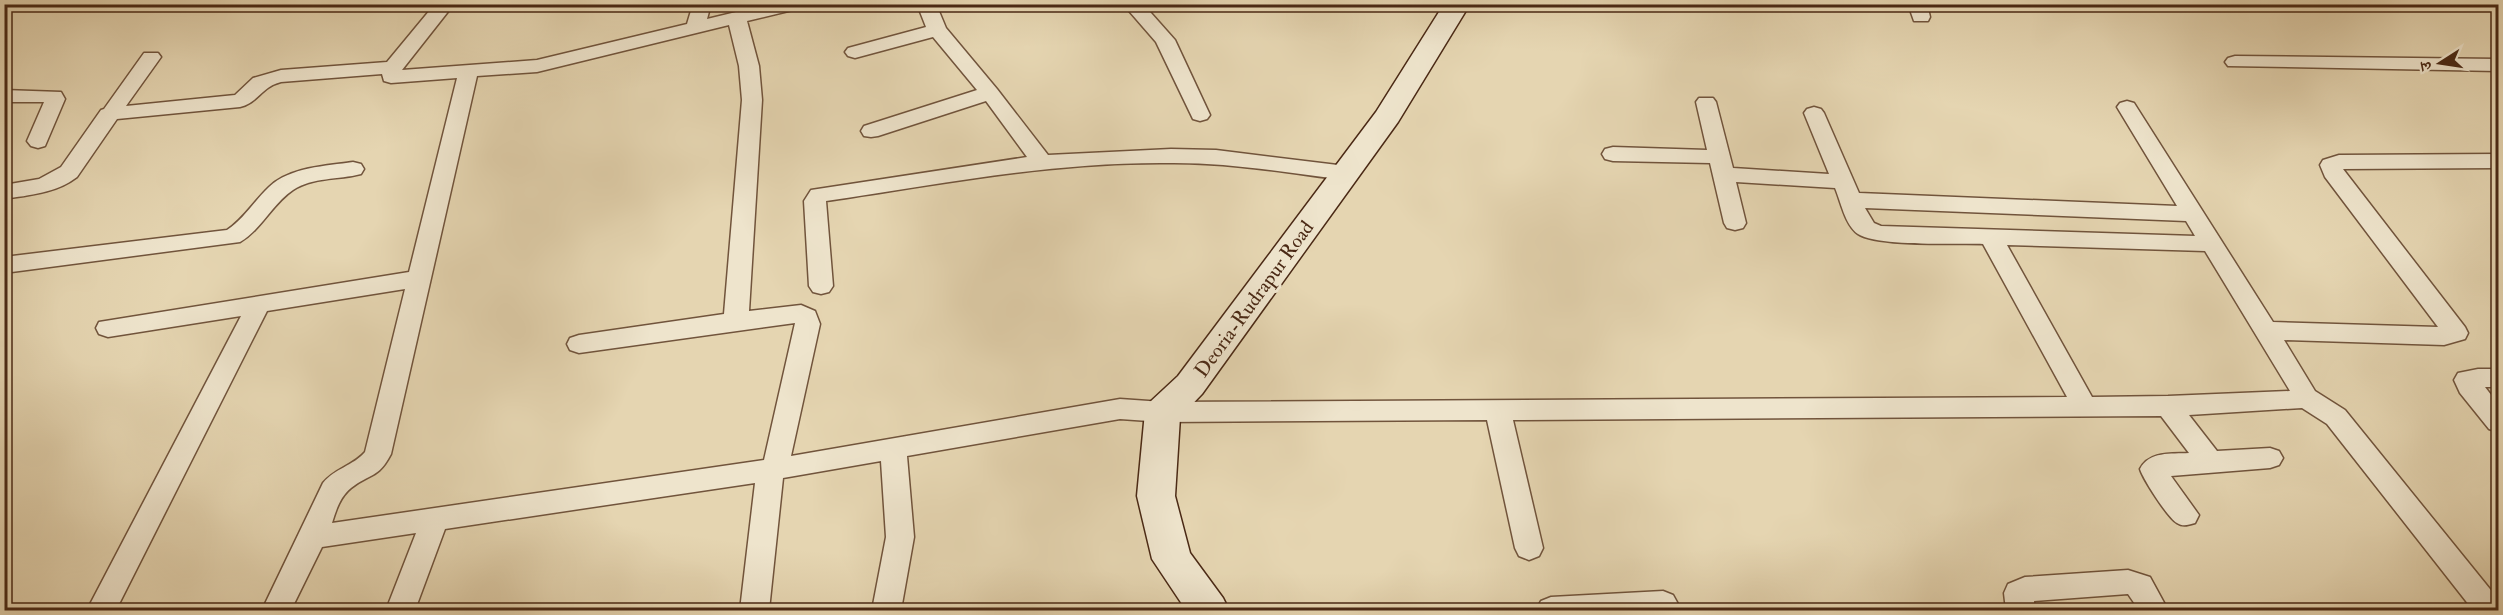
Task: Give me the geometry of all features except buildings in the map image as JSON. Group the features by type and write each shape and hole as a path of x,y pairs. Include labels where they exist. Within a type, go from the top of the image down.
{"main road":[{"name":"Deoria-Rudrapur Road","path":"1163,412 1191,385 1388,116 1457,4"},
{"path":"1163,412 1156,496 1172,559 1209,610"}],"street":[{"path":"445,4 393,67 391,77 553,63 794,4"},
{"path":"695,29 702,4"},
{"path":"926,4 937,30 990,93 1042,162"},
{"path":"1132,4 1165,40 1200,115"},
{"path":"736,321 752,100 749,66 737,19"},
{"path":"855,52 937,30"},
{"path":"4,192 49,185 60,180 69,172 108,114 151,57"},
{"path":"2235,62 2499,65"},
{"path":"108,114 240,101 248,97 257,85 266,79 281,76 393,67"},
{"path":"276,610 313,538 333,489 339,482 367,469 374,463 378,454 468,72"},
{"path":"871,131 990,93"},
{"path":"4,96 54,96 55,99 38,141"},
{"path":"1706,102 1735,223"},
{"path":"2127,107 2267,331 2302,389 2303,396 2336,417 2490,610"},
{"path":"1814,113 1859,220 1866,228 1878,233 2213,244"},
{"path":"1613,154 1721,166 1847,191 2194,214"},
{"path":"821,286 815,201 819,195 1042,162 1171,156 1205,157 1346,173"},
{"path":"2267,331 2444,336 2456,333 2333,172 2331,165 2339,162 2499,161"},
{"path":"4,265 232,237 242,232 280,190 293,181 307,176 353,169"},
{"path":"1991,237 2085,407"},
{"path":"108,328 419,279"},
{"path":"101,610 259,304"},
{"path":"579,344 785,314 801,314 806,317 808,324 772,470 754,610"},
{"path":"2499,378 2467,380 2469,386 2499,422"},
{"path":"313,538 772,470 1120,409 1163,412 2085,407 2287,402 2298,400 2303,396"},
{"path":"2169,406 2210,462"},
{"path":"1498,410 1529,548"},
{"path":"887,610 900,537 893,449"},
{"path":"2185,515 2153,469 2157,466 2270,458"},
{"path":"401,610 435,519"},
{"path":"2021,610 2019,593 2025,588 2128,582 2140,586 2154,610"},
{"path":"1551,610 1663,604"}]}
